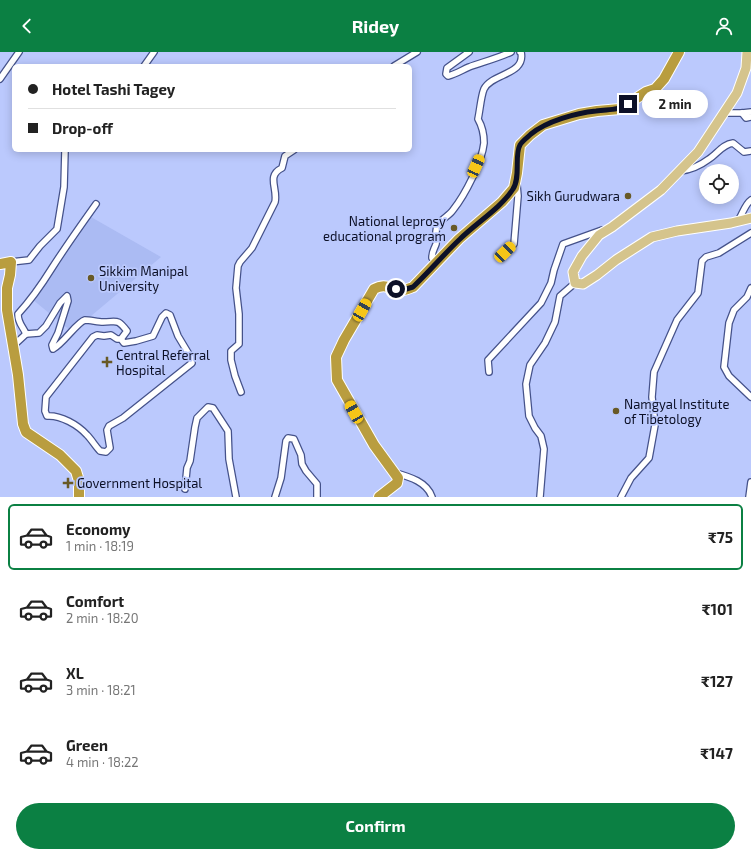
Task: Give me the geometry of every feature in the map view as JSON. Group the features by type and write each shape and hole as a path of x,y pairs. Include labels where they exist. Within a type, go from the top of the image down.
{"highway":[{"path":"379,497 397,483 398,478 374,445 337,380 336,357 344,340 374,289 380,286 388,286 403,290 413,287 459,239 502,202 514,188 520,145 530,134 543,125 579,114 620,109 646,92 655,89 664,79 679,52"},
{"path":"0,264 11,262 7,310 18,375 23,424 26,432 60,455 76,471 79,480 79,497"}],"main road":[{"path":"748,52 746,68 737,93 698,152 661,190 612,227 599,234 582,256 573,272 575,283 583,284 616,260 652,237 751,218"}],"street":[{"path":"0,79 19,52"},
{"path":"145,64 154,52"},
{"path":"397,64 417,52"},
{"path":"469,52 448,68 446,74 448,76 496,59 511,52"},
{"path":"436,262 432,258 432,252 436,244 435,236 437,226 452,211 461,198 481,156 484,142 482,126 478,119 484,88 490,82 519,66 523,58 520,52"},
{"path":"724,113 751,112"},
{"path":"742,113 746,118 751,117"},
{"path":"679,171 688,170 709,159 727,143 733,143 744,152 751,151"},
{"path":"11,262 29,260 40,246 57,229 64,187 65,152"},
{"path":"241,392 235,376 231,356 231,351 239,344 239,314 236,288 238,266 252,248 275,202 276,196 272,177 275,171 282,168 285,156 291,152"},
{"path":"505,252 514,244 518,196 516,178"},
{"path":"738,221 744,212 747,203 751,200"},
{"path":"26,334 18,322 18,314 32,299 45,281 96,204"},
{"path":"489,372 488,360 541,303 551,283 562,244 572,239 612,227"},
{"path":"622,497 631,478 649,458 655,425 652,397 654,372 677,320 698,293 702,261 706,257 719,253 751,234"},
{"path":"540,497 544,449 541,436 534,428 529,416 526,384 530,366 545,343 555,322 560,296 575,283"},
{"path":"751,288 747,297 734,310 729,323 724,367 729,376 751,397"},
{"path":"13,346 26,334 39,333 46,326 60,303 67,296 68,301 58,333 52,345 53,349 60,346 78,324 84,320 105,322 114,320 122,324 127,331 121,339"},
{"path":"166,313 170,315 178,336 190,356 192,363 123,418 109,426 107,430 110,448 106,452 100,451 87,435 76,425 54,415 47,416 45,411 46,397 93,337 97,334 104,336 111,335 117,339 121,339 124,343 153,336 162,317 166,313"},
{"path":"185,490 186,468 190,461 197,418 208,406 213,408 228,431 229,459 236,497"},
{"path":"275,497 281,478 286,441 288,438 294,439 301,455 302,464 317,484 317,497"},
{"path":"394,473 420,482 430,490 432,497"},
{"path":"749,497 751,482"}],"shaded area":[{"name":"Sikkim Manipal University","path":"91,217 161,257 72,332 32,299"}],"place":[{"name":"Sikh Gurudwara","path":"628,196"},
{"name":"National leprosy educational program","path":"454,228"},
{"name":"Sikkim Manipal University","path":"91,278"},
{"name":"Central Referral Hospital","path":"107,362"},
{"name":"Namgyal Institute of Tibetology","path":"616,411"},
{"name":"Government Hospital","path":"68,483"}],"route":[{"path":"396,289 403,290 413,287 459,239 502,202 514,188 520,145 530,134 543,125 556,121 579,114 620,109 628,104"}]}
